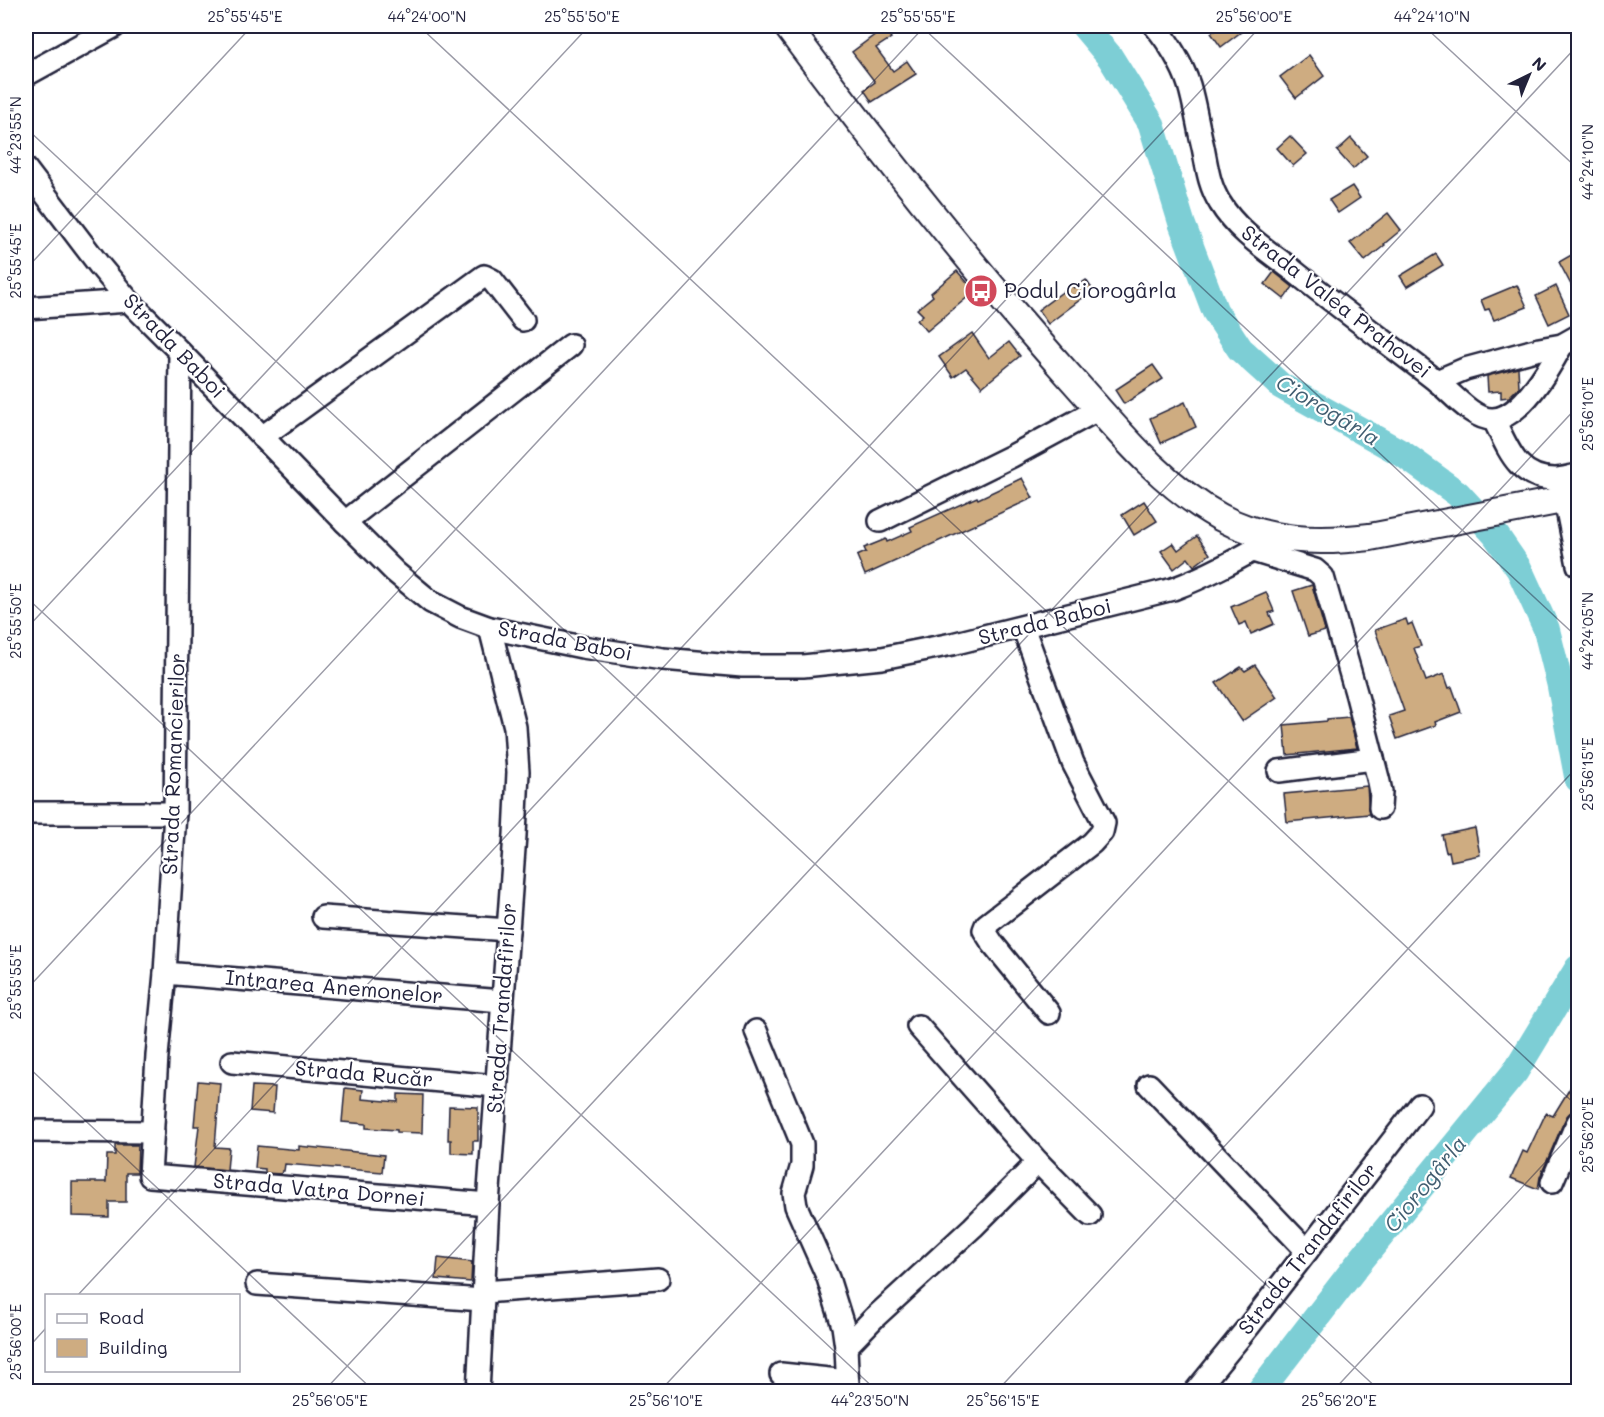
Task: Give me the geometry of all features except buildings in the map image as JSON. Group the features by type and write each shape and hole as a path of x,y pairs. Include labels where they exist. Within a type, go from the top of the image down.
{"main road":[{"path":"787,26 915,193 991,286 1099,410 1159,471 1197,503 1221,518 1252,531 1277,537 1322,541 1370,537 1566,500"}],"street":[{"path":"26,75 115,26"},
{"name":"Strada Valea Prahovei","path":"1155,26 1176,58 1188,83 1212,188 1220,204 1234,222 1322,294 1437,381 1470,410 1482,418 1494,420 1508,415 1534,388 1570,340"},
{"name":"Strada Baboi","path":"26,169 129,301 395,572 431,602 460,617 490,628 582,647 663,659 742,666 803,666 882,658 952,644 1173,590 1199,579 1277,537"},
{"path":"262,436 484,276 492,280 523,320"},
{"path":"26,308 129,301"},
{"name":"Strada Valea Prahovei","path":"1437,381 1465,369 1570,340"},
{"path":"345,522 572,345"},
{"name":"Strada Romancierilor","path":"150,1176 175,813 180,352"},
{"path":"880,521 1099,410"},
{"path":"1494,420 1510,453 1522,468 1537,477 1555,479 1578,475"},
{"path":"1566,500 1578,565"},
{"path":"1253,551 1315,570 1323,577 1373,759 1381,792 1380,808"},
{"path":"1023,627 1073,763 1104,823 1102,832 1092,843 986,925 984,930 1049,1013"},
{"name":"Strada Trandafirilor","path":"478,1392 488,1204 515,835 518,761 515,728 490,628"},
{"path":"1279,771 1373,759"},
{"path":"26,813 175,813"},
{"path":"323,917 508,930"},
{"name":"Intrarea Anemonelor","path":"165,973 502,1001"},
{"path":"918,1026 1038,1162 1090,1215"},
{"path":"756,1031 802,1144 802,1165 794,1193 796,1206 828,1278 843,1326 848,1386 781,1374"},
{"name":"Strada Rucăr","path":"232,1062 496,1086"},
{"path":"1149,1085 1307,1251"},
{"name":"Strada Trandafirilor","path":"1195,1392 1420,1105"},
{"path":"1552,1182 1578,1122"},
{"path":"26,1131 153,1132"},
{"path":"846,1347 874,1317 973,1227 1038,1162"},
{"name":"Strada Vatra Dornei","path":"150,1176 488,1204"},
{"path":"257,1284 483,1296 658,1279"}],"waterway":[{"name":"Ciorogârla","path":"1084,26 1110,57 1151,123 1182,224 1215,311 1240,349 1281,386 1403,454 1458,494 1495,534 1519,569 1546,628 1560,684 1578,779"},
{"name":"Ciorogârla","path":"1259,1392 1357,1265 1515,1072 1578,968"}],"place":[{"name":"Podul Ciorogârla","path":"981,291"}]}
